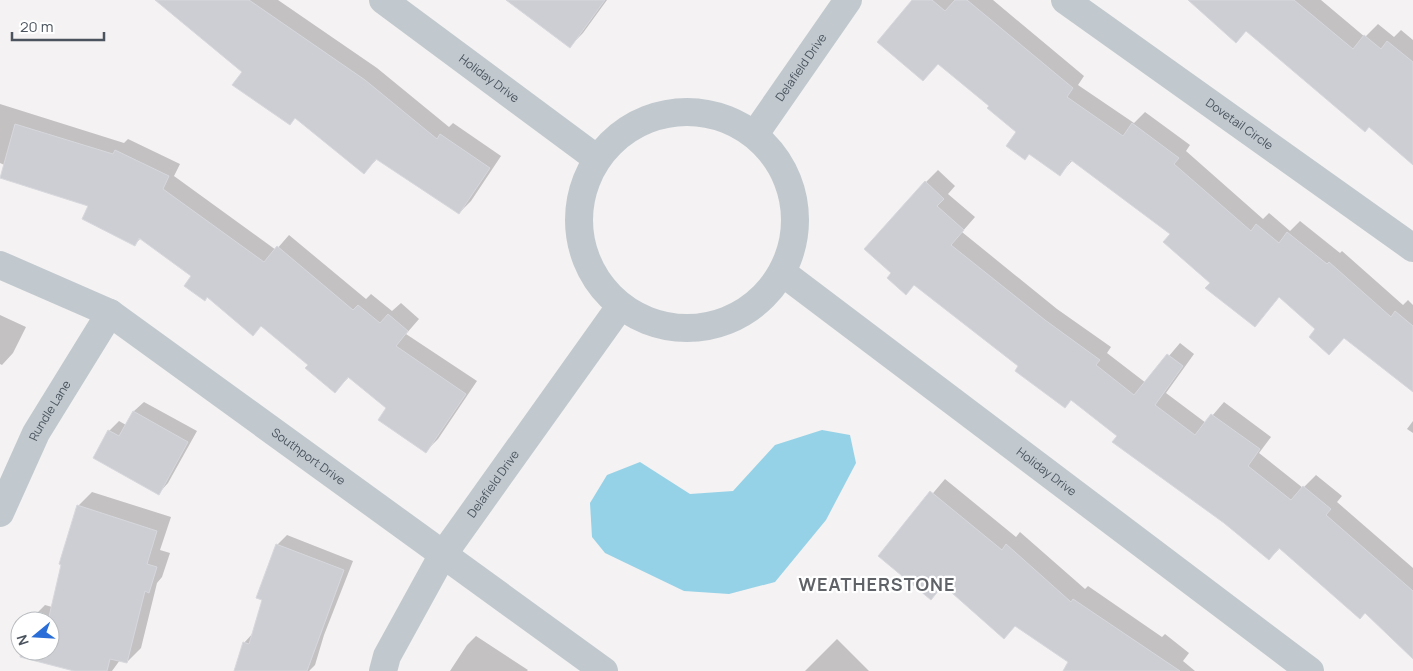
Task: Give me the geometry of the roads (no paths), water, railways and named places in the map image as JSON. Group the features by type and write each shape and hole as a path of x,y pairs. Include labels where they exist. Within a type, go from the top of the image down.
{"street":[{"name":"Holiday Drive","path":"383,0 596,158"},
{"name":"Delafield Drive","path":"755,134 848,0"},
{"name":"Dovetail Circle","path":"1065,0 1413,248"},
{"path":"681,110 717,114 755,134 780,163 790,182 795,234 783,273 745,313 700,329 660,326 619,308 594,278 578,227 582,189 596,158 630,126 681,110"},
{"name":"Southport Drive","path":"0,265 110,313 442,556 604,671"},
{"name":"Holiday Drive","path":"783,273 1310,671"},
{"name":"Delafield Drive","path":"382,671 387,656 442,556 619,308"},
{"name":"Rundle Lane","path":"0,513 36,434 110,313"}],"water":[{"path":"822,430 850,435 856,463 826,520 775,582 729,594 684,591 605,553 592,537 590,503 607,475 640,462 690,494 733,491 775,445"}],"district":[{"name":"WEATHERSTONE","path":"877,585"}]}
